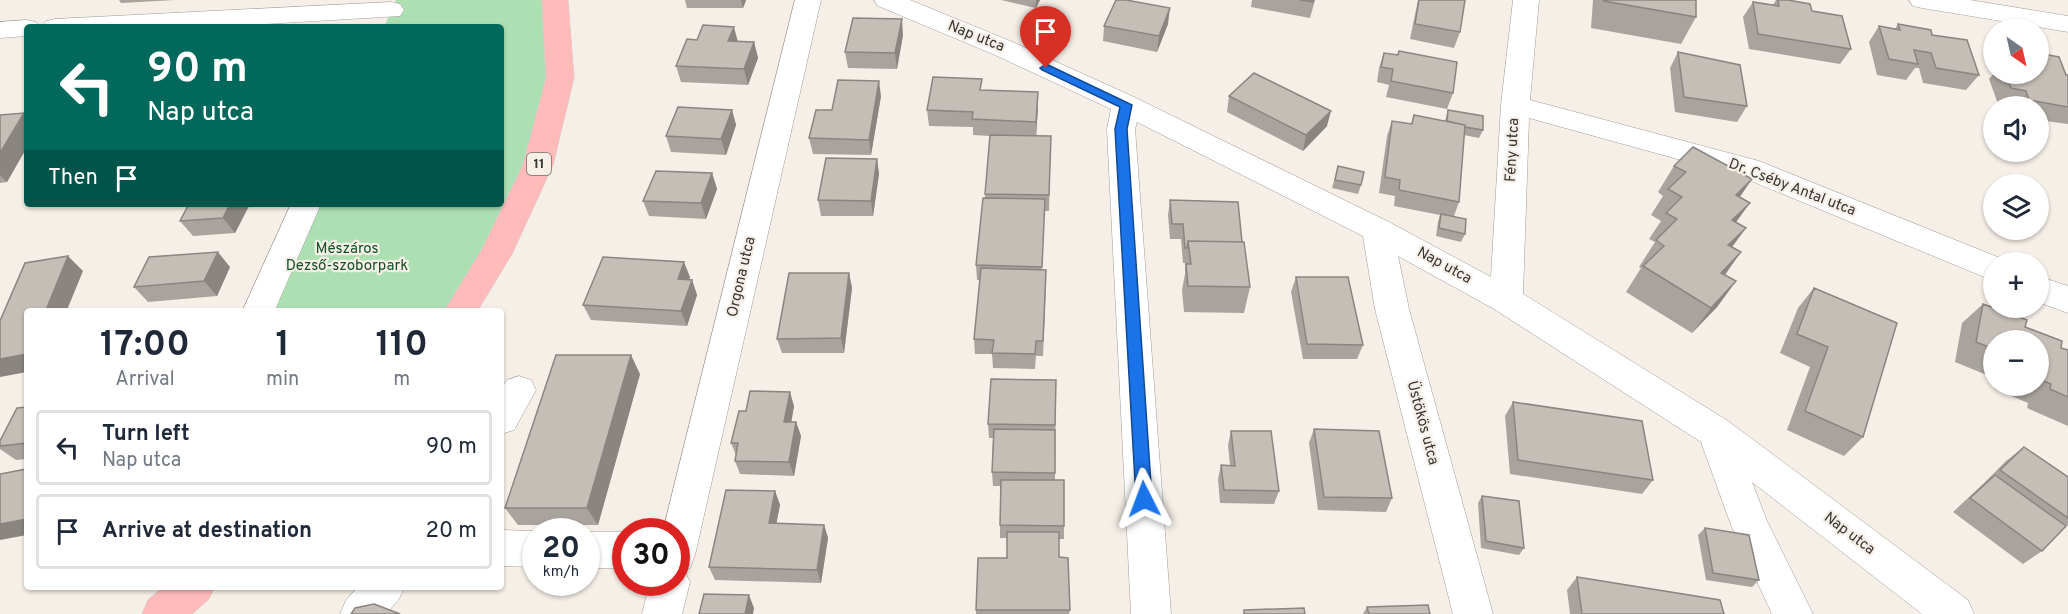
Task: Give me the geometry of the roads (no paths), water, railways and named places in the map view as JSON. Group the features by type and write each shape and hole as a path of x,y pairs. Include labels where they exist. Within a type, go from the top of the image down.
{"main road":[{"name":"11","path":"462,308 496,254 538,165 560,78 555,0"},
{"path":"162,614 190,590"}],"street":[{"name":"Orgona utca","path":"685,518 808,0"},
{"name":"Nap utca","path":"887,0 1005,49 1126,105 1378,230 1506,300 1715,432 1954,614"},
{"name":"Fény utca","path":"1506,300 1515,105 1526,0"},
{"path":"1922,0 2068,24"},
{"path":"122,24 391,12"},
{"path":"0,30 24,28"},
{"path":"1126,105 1121,129 1151,614"},
{"name":"Dr. Cséby Antal utca","path":"1515,105 1748,168 1983,264"},
{"path":"260,308 305,207"},
{"name":"Üstökös utca","path":"1378,230 1392,309 1473,614"},
{"path":"2049,292 2068,300"},
{"path":"504,414 519,390"},
{"path":"1715,432 1750,525 1793,614"},
{"path":"504,548 522,549"},
{"path":"360,614 381,590"},
{"name":"Orgona utca","path":"662,614 666,596"}],"park label":[{"name":"Mészáros Dezső-szoborpark","path":"347,258"}]}
